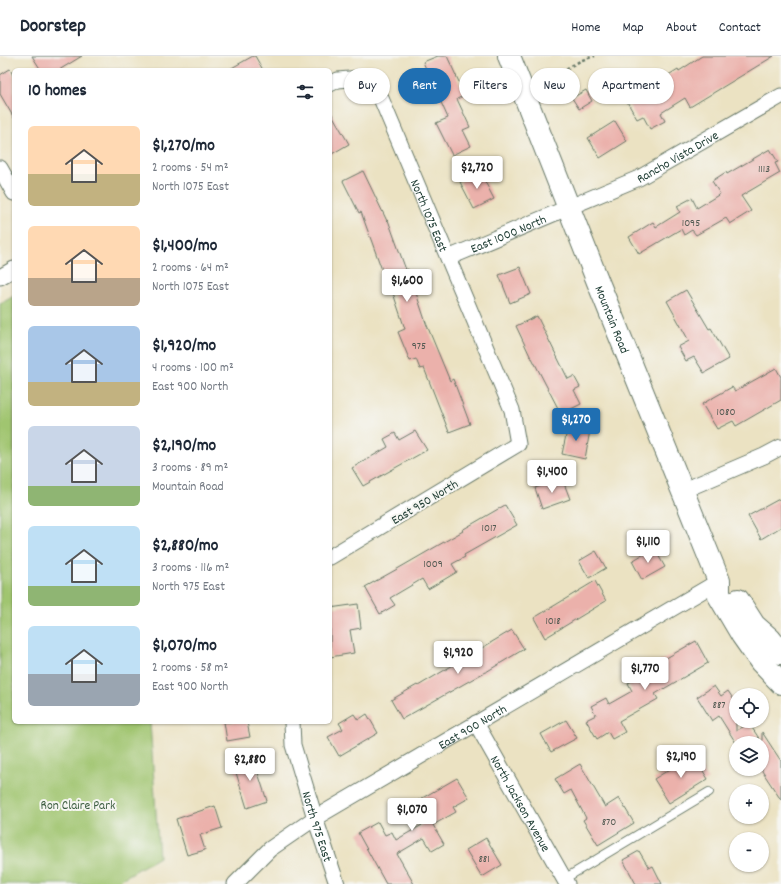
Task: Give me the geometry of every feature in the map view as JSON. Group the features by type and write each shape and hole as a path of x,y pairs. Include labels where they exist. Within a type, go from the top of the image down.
{"street":[{"name":"Mountain Road","path":"508,56 719,582 719,596 742,635 761,662 781,683"},
{"name":"North 1075 East","path":"332,83 338,80 372,77 512,410 518,444"},
{"name":"Rancho Vista Drive","path":"569,208 639,178 781,96"},
{"path":"0,168 12,189"},
{"name":"East 1000 North","path":"448,258 569,208"},
{"path":"0,277 12,270"},
{"name":"East 950 North","path":"332,556 518,444"},
{"path":"682,491 764,456 781,447"},
{"path":"719,582 731,588 754,625 770,639 781,653"},
{"name":"East 900 North","path":"235,884 270,849 314,818 719,582"},
{"name":"North Jackson Avenue","path":"476,723 566,881"},
{"name":"North 975 East","path":"292,724 293,745 314,818 337,884"}],"lane":[{"path":"566,881 709,792"}],"path":[{"path":"523,91 582,60 595,56"}],"green space":[{"name":"Ron Claire Park","path":"12,297 12,724 150,724 159,857 120,880 116,884 0,884 0,304"}],"building":[{"path":"32,56 82,56 62,68 40,68"},
{"path":"255,56 262,68 232,68"},
{"path":"438,56 447,56 459,82 459,98 457,99 470,127 463,130 471,146 452,155 436,123 448,118 442,104 451,104 451,68 426,68 423,62"},
{"path":"702,56 774,56 690,107 685,98 661,113 665,121 650,129 643,116 637,119 628,104 674,104 674,72 678,69 679,71"},
{"path":"10,69 12,73 12,115 0,94 0,75"},
{"path":"586,90 588,94 588,103 579,109 576,104 580,104 580,93"},
{"path":"332,114 349,144 332,154"},
{"path":"615,121 627,141 600,158 588,138"},
{"path":"770,149 778,162 775,163 780,173 741,196 751,211 730,224 726,218 696,235 692,230 684,235 681,229 639,254 629,237 653,222 656,227 680,212 677,206 692,198 697,208 720,194 712,181"},
{"path":"363,171 387,221 388,220 406,270 408,269 426,323 450,381 453,379 470,424 449,432 424,368 420,369 416,359 410,361 398,332 405,329 385,269 382,270 361,212 359,213 343,181"},
{"path":"480,172 494,199 474,209 460,182"},
{"path":"520,267 531,294 510,303 499,275"},
{"path":"686,290 729,359 704,373 694,357 686,361 678,347 689,341 667,301"},
{"path":"537,316 568,379 574,376 580,387 574,390 581,404 561,414 531,358 516,326"},
{"path":"776,368 781,377 781,400 736,426 733,421 717,429 702,404 732,387 735,391"},
{"path":"568,426 590,430 585,459 562,454"},
{"path":"415,431 427,450 363,486 352,468 388,447 384,439 395,433 399,440"},
{"path":"562,478 570,499 542,509 535,488"},
{"path":"781,498 781,527 761,539 748,516"},
{"path":"505,505 517,525 464,555 465,557 452,564 457,572 428,589 422,579 390,598 395,605 380,614 365,587 463,531 462,530"},
{"path":"654,548 665,567 642,580 632,561"},
{"path":"596,551 606,568 589,578 579,561"},
{"path":"595,581 606,601 545,638 534,618"},
{"path":"358,604 361,628 350,630 354,653 332,657 332,608"},
{"path":"512,630 524,649 402,719 391,700 417,685 418,686"},
{"path":"696,641 708,663 655,694 658,699 619,721 625,732 612,739 608,732 597,739 586,720 596,715 591,706 606,698 609,704 632,691 628,683 656,668 654,665"},
{"path":"714,686 721,696 728,691 729,728 736,728 736,731 741,728 752,728 757,736 732,736 719,716 712,721 697,697"},
{"path":"354,714 358,720 367,714 378,733 339,756 328,737 343,729 339,723"},
{"path":"566,720 577,738 551,752 541,734"},
{"path":"224,724 247,724 250,737 227,741"},
{"path":"769,743 781,761 781,800 765,776 769,776"},
{"path":"693,755 708,779 669,803 654,779"},
{"path":"253,757 267,801 247,808 233,763"},
{"path":"580,764 605,807 619,798 634,823 598,845 583,820 586,818 571,790 564,794 555,779"},
{"path":"457,778 469,798 453,807 456,812 433,825 444,844 432,851 424,838 397,854 414,884 386,884 358,833 378,822 385,835 392,832 396,840 422,825 410,805"},
{"path":"215,806 222,828 200,835 205,850 187,855 176,819"},
{"path":"486,838 502,865 482,877 466,850"},
{"path":"639,851 649,868 653,866 662,884 636,884 623,860"}]}
